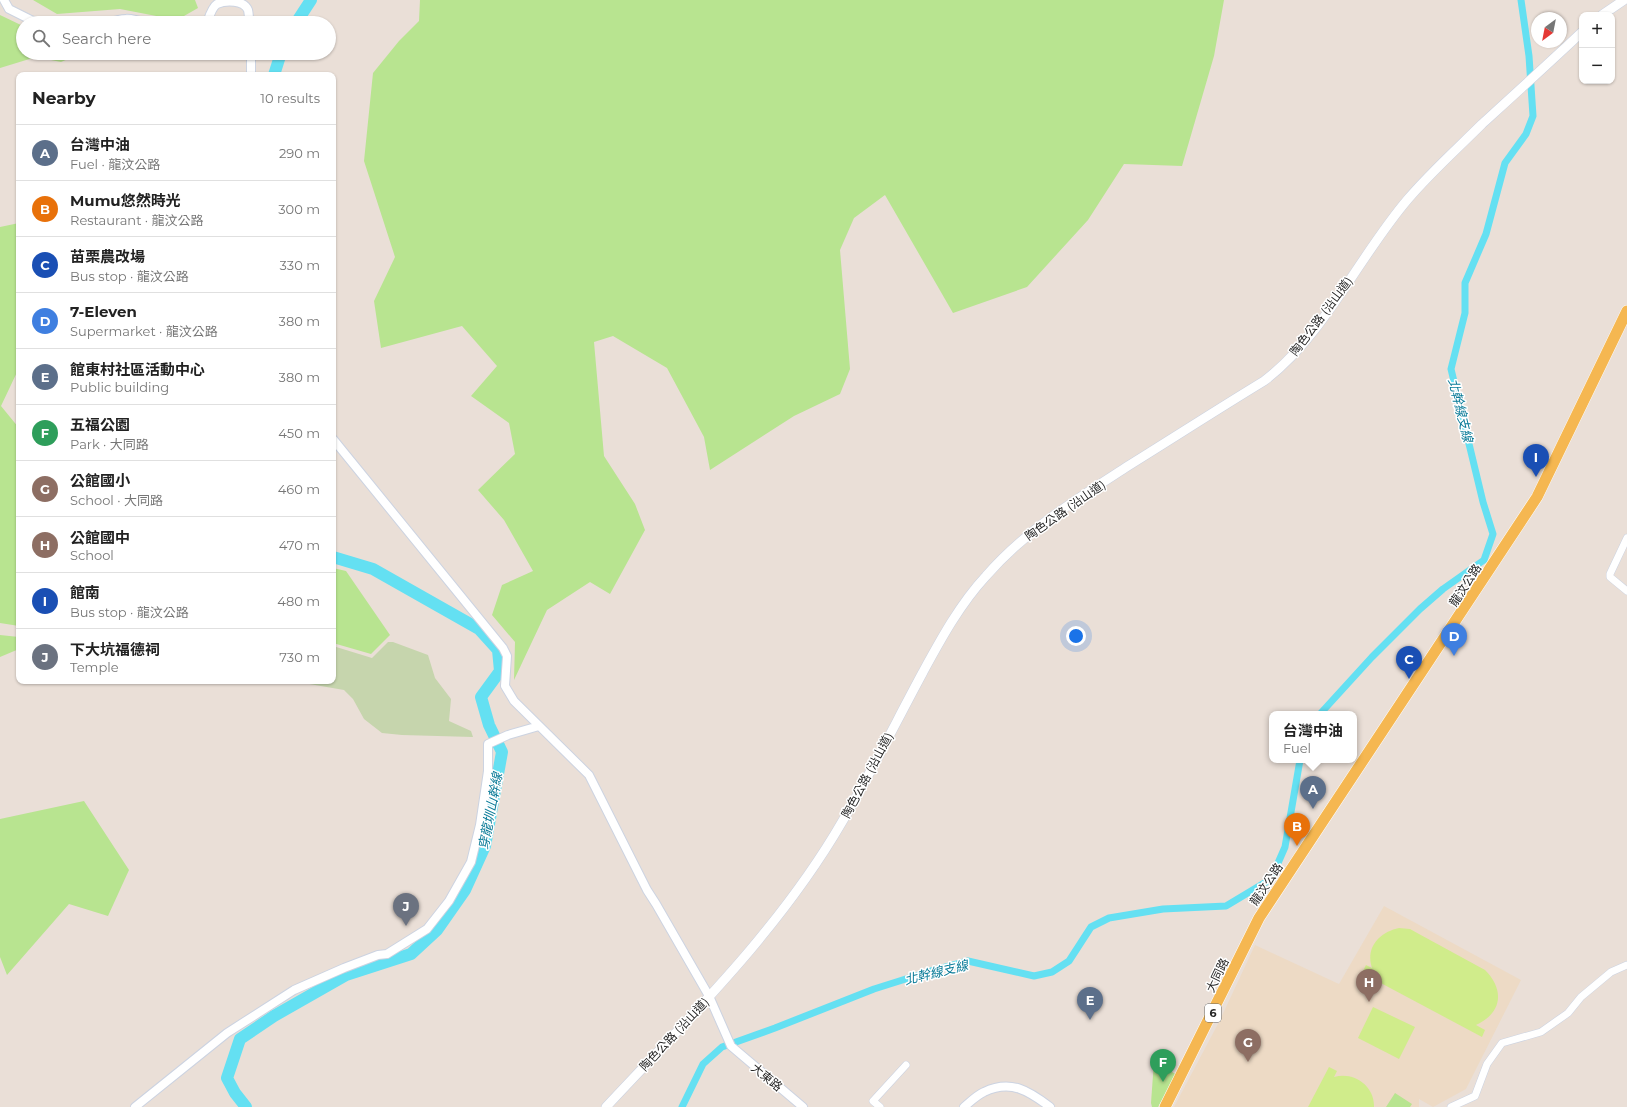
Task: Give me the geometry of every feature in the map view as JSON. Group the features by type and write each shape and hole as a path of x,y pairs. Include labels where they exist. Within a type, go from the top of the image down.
{"main road":[{"path":"1606,12 1624,0"},
{"name":"陶色公路 (沿山道)","path":"606,1107 709,996 773,923 805,881 842,822 941,638 970,594 987,574 1024,538 1048,519 1278,370 1301,345 1328,311 1387,224 1408,198 1440,164 1579,35"},
{"name":"龍汶公路","path":"1259,918 1537,497 1623,331 1627,311"},
{"name":"大同路","path":"1165,1107 1259,918"}],"street":[{"path":"4,0 9,9 23,16"},
{"path":"210,16 217,4 226,0 234,0 242,4 248,10 248,16"},
{"path":"251,60 251,72"},
{"path":"336,443 503,648 507,656 505,686 514,701 589,775 647,890 709,996"},
{"path":"1627,538 1610,574 1610,578 1627,591"},
{"path":"135,1107 227,1033 294,990 344,968 378,955 387,954 427,929 449,901 471,862 480,825 488,771 488,744 508,735 539,726"},
{"path":"1451,1107 1475,1096 1487,1064 1502,1044 1541,1032 1568,1013 1581,997 1611,972 1627,965"},
{"name":"大東路","path":"709,996 731,1046 803,1107"},
{"path":"880,1107 873,1101 906,1065"},
{"path":"967,1106 983,1092 1007,1086 1020,1088 1031,1093 1050,1107"}],"shaded area":[{"path":"1384,906 1521,980 1466,1089 1433,1107 1419,1099 1419,1107 1174,1107 1220,1020 1255,945 1339,984"}],"green space":[{"path":"33,0 195,0 198,8 184,16 156,16 120,9 57,14"},
{"path":"420,0 1224,0 1214,56 1182,166 1124,164 1088,220 1027,287 953,313 885,195 854,218 840,250 850,369 840,394 794,416 710,470 704,437 667,368 613,336 594,342 604,456 635,504 645,530 610,594 590,582 547,610 514,680 515,642 492,615 502,585 533,571 504,520 478,490 515,454 509,423 471,396 497,366 462,326 381,348 374,301 395,257 364,161 373,73 399,41 419,21"},
{"path":"0,15 16,23 16,60 26,60 0,68"},
{"path":"51,60 66,60 61,62"},
{"path":"16,224 16,374 1,406 16,424 16,626 0,623 0,227"},
{"path":"336,569 346,571 390,635 371,654 336,644"},
{"path":"0,635 16,637 16,650 0,657"},
{"path":"388,642 393,642 428,655 435,678 451,699 449,721 471,731 473,737 382,733 364,719 353,699 344,690 309,684 336,684 336,647 372,658"},
{"path":"84,801 129,870 108,916 69,904 7,975 0,957 0,819"},
{"path":"1399,928 1410,929 1485,970 1496,985 1498,1000 1496,1008 1491,1014 1485,1020 1476,1025 1485,1030 1482,1037 1362,973 1366,965 1372,968 1370,960 1372,947 1380,937"},
{"path":"1373,1007 1415,1027 1399,1059 1358,1038"},
{"path":"1154,1061 1177,1075 1158,1107 1152,1107 1151,1103"},
{"path":"1329,1067 1337,1071 1334,1077 1349,1076 1362,1082 1371,1093 1374,1107 1308,1107"},
{"path":"1395,1093 1412,1104 1410,1107 1386,1107"}],"waterway":[{"name":"穿龍圳山幹線","path":"301,16 311,0"},
{"name":"北幹線支線","path":"1323,711 1372,657 1420,609 1443,589 1484,560 1493,534 1483,502 1451,369 1465,313 1465,283 1486,234 1505,163 1526,134 1533,116 1529,56 1521,0"},
{"name":"穿龍圳山幹線","path":"275,72 279,60"},
{"name":"穿龍圳山幹線","path":"246,1107 235,1093 227,1078 240,1039 274,1016 346,975 411,954 437,930 465,890 485,846 502,752 489,725 481,697 500,671 498,650 479,629 373,569 336,558"},
{"name":"北幹線支線","path":"682,1107 703,1064 722,1047 874,989 968,961 1034,976 1052,972 1069,961 1091,927 1109,918 1163,909 1226,906 1271,879 1285,847 1299,763"}],"place":[{"name":"館南","path":"1536,477"},
{"name":"7-Eleven","path":"1454,656"},
{"name":"苗栗農改場","path":"1409,679"},
{"name":"台灣中油","path":"1313,809"},
{"name":"Mumu悠然時光","path":"1297,846"},
{"name":"下大坑福德祠","path":"406,926"},
{"name":"公館國中","path":"1369,1002"},
{"name":"館東村社區活動中心","path":"1090,1020"},
{"name":"公館國小","path":"1248,1062"},
{"name":"五福公園","path":"1163,1082"}]}
